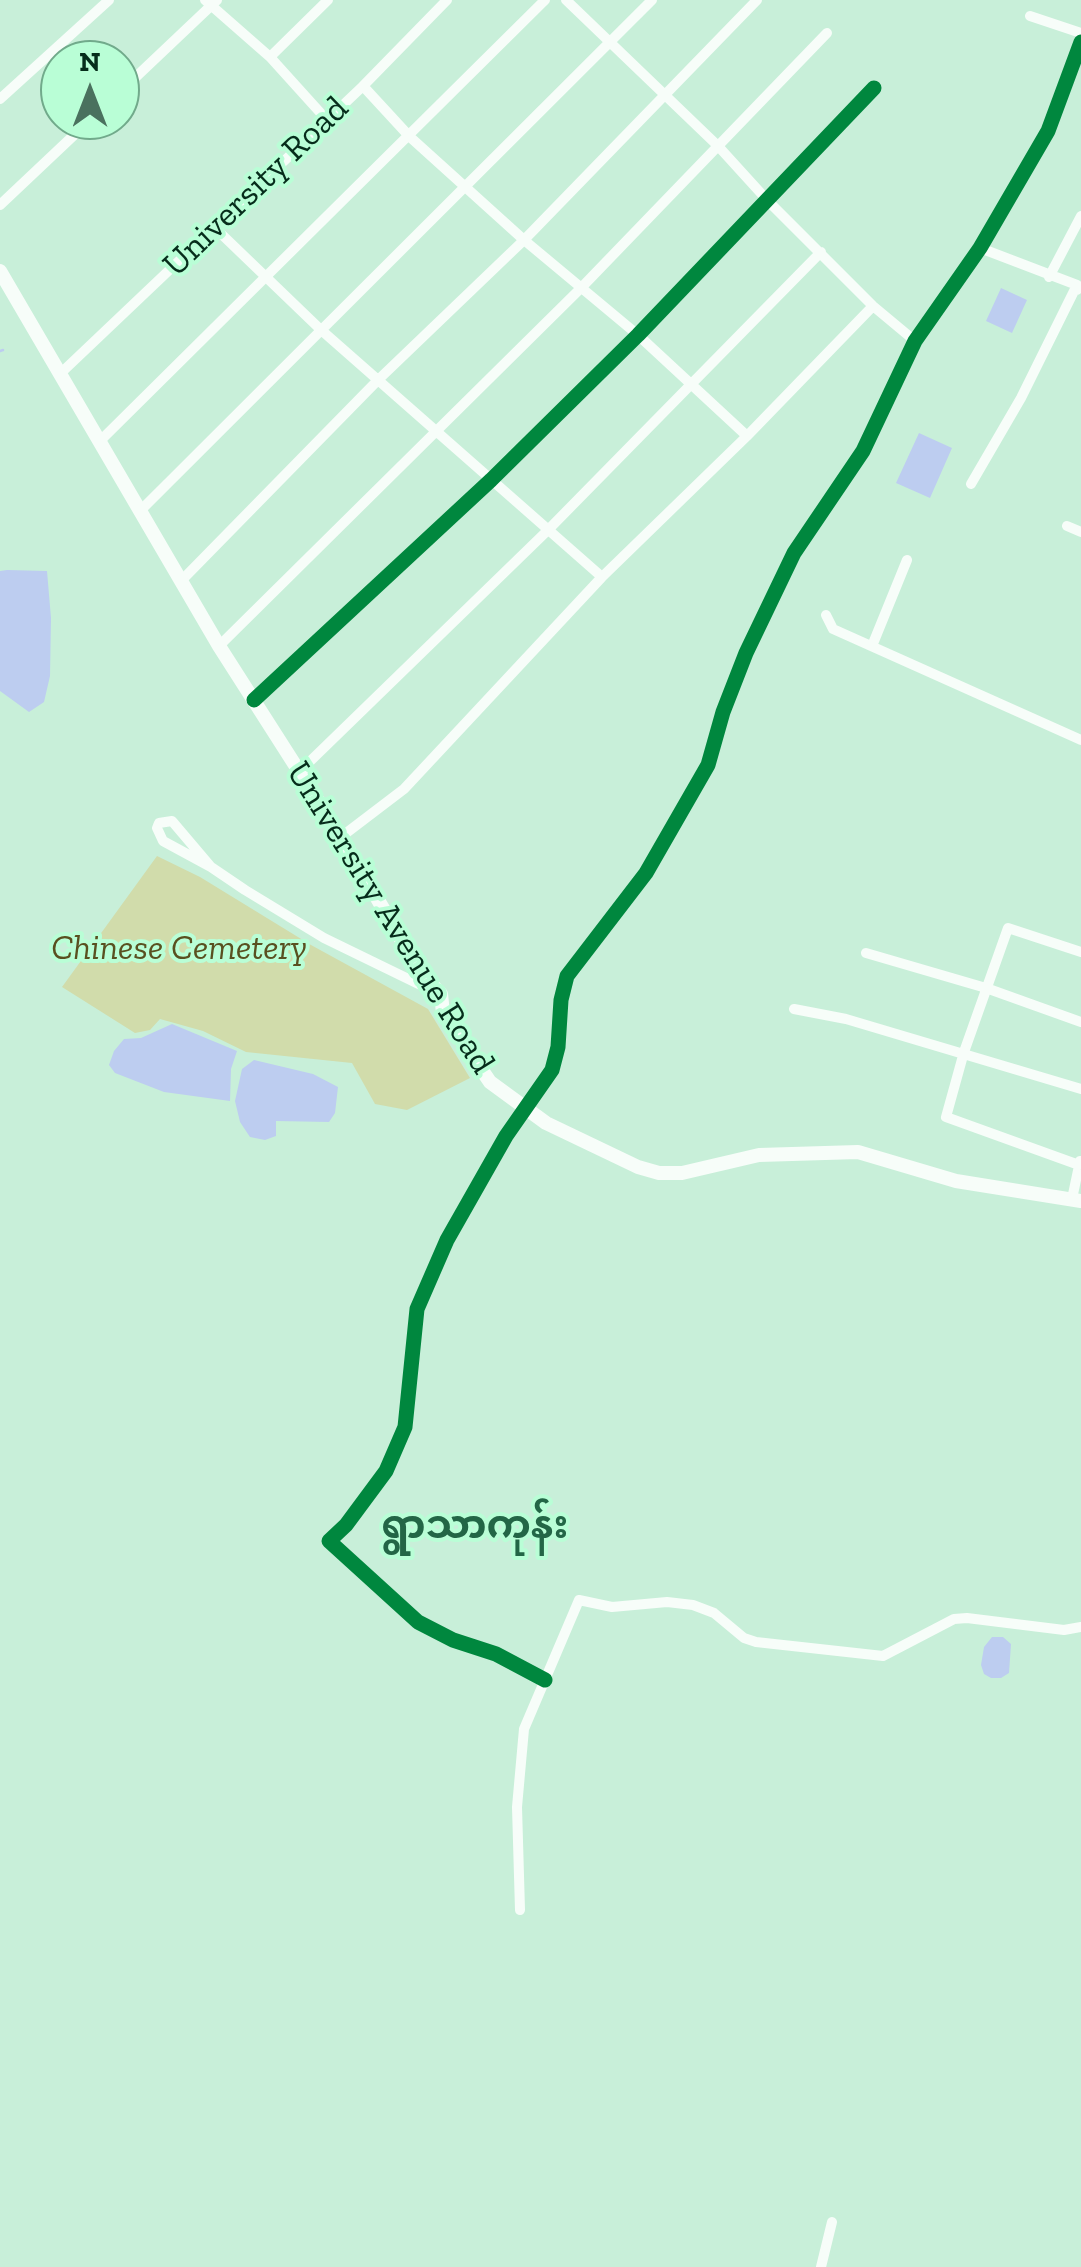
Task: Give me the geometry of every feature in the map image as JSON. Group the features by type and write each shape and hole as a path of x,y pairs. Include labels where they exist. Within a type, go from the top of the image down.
{"main road":[{"name":"University Avenue Road","path":"0,271 219,646 341,837 421,974 440,994 442,1012 490,1082 546,1123 638,1167 660,1172 682,1172 759,1155 858,1152 956,1180 1076,1200"}],"street":[{"path":"0,99 109,0"},
{"path":"270,57 328,0"},
{"name":"University Road","path":"62,372 447,0"},
{"path":"99,442 545,0"},
{"path":"566,0 718,146 872,306 915,341"},
{"path":"141,510 652,0"},
{"path":"182,580 378,380 524,240 757,0"},
{"path":"140,72 211,2 270,57 326,119"},
{"path":"1030,16 1081,34"},
{"path":"219,646 581,288 828,33"},
{"path":"545,1680 496,1654 453,1640 418,1622 329,1542 386,1471 405,1426 417,1309 447,1240 506,1136 552,1070 558,1046 560,1000 567,976 646,873 708,765 746,653 794,553 863,451 915,341 980,248 1048,131 1081,42"},
{"path":"362,86 410,137 691,382 747,436"},
{"path":"254,700 491,480 638,335 874,88"},
{"path":"0,205 69,140"},
{"path":"1049,277 1081,216"},
{"path":"214,226 320,329 547,532 602,576"},
{"path":"972,484 1079,289 980,248"},
{"path":"299,772 547,532 820,252"},
{"path":"341,837 404,789 602,576 747,436 872,306"},
{"path":"1066,526 1081,532"},
{"path":"872,646 907,560"},
{"path":"826,614 833,628 1081,740"},
{"path":"210,866 172,820 159,823 157,828 163,841 324,938 440,994"},
{"path":"1076,1200 1080,1162 946,1117 964,1052 1008,928 1081,952"},
{"path":"866,953 986,988 1081,1022"},
{"path":"794,1009 846,1019 1081,1089"},
{"path":"520,1910 519,1760 524,1729 580,1600 612,1607 667,1602 693,1605 714,1613 744,1638 756,1642 882,1656 954,1620 967,1618 1064,1630 1081,1627"},
{"path":"821,2267 832,2222"}],"green space":[{"name":"Chinese Cemetery","path":"157,856 428,1009 470,1078 407,1110 375,1104 352,1063 246,1052 203,1031 160,1019 150,1030 135,1033 62,987"}],"water":[{"path":"1001,288 1027,300 1012,333 986,321"},
{"path":"919,433 952,448 930,498 896,483"},
{"path":"0,571 47,571 50,676 44,702 29,712 0,691"},
{"path":"172,1024 237,1051 231,1069 230,1101 164,1092 115,1073 109,1065 124,1039 141,1038"},
{"path":"254,1060 313,1074 338,1087 335,1113 329,1122 276,1121 276,1136 265,1140 250,1137 240,1122 235,1101 242,1069"},
{"path":"992,1637 1003,1637 1011,1644 1009,1673 1001,1678 984,1674 981,1665 984,1647"}],"cycle path":[{"path":"545,1680 496,1654 453,1640 418,1622 329,1541 346,1525 386,1471 405,1427 417,1309 447,1240 506,1136 552,1070 567,976 646,873 708,765 746,653 794,553 863,451 915,341 980,248 1048,131 1081,42"},
{"path":"254,700 491,480 638,335 874,88"}],"district":[{"name":"ရွာသာကုန်း","path":"475,1527"}]}
